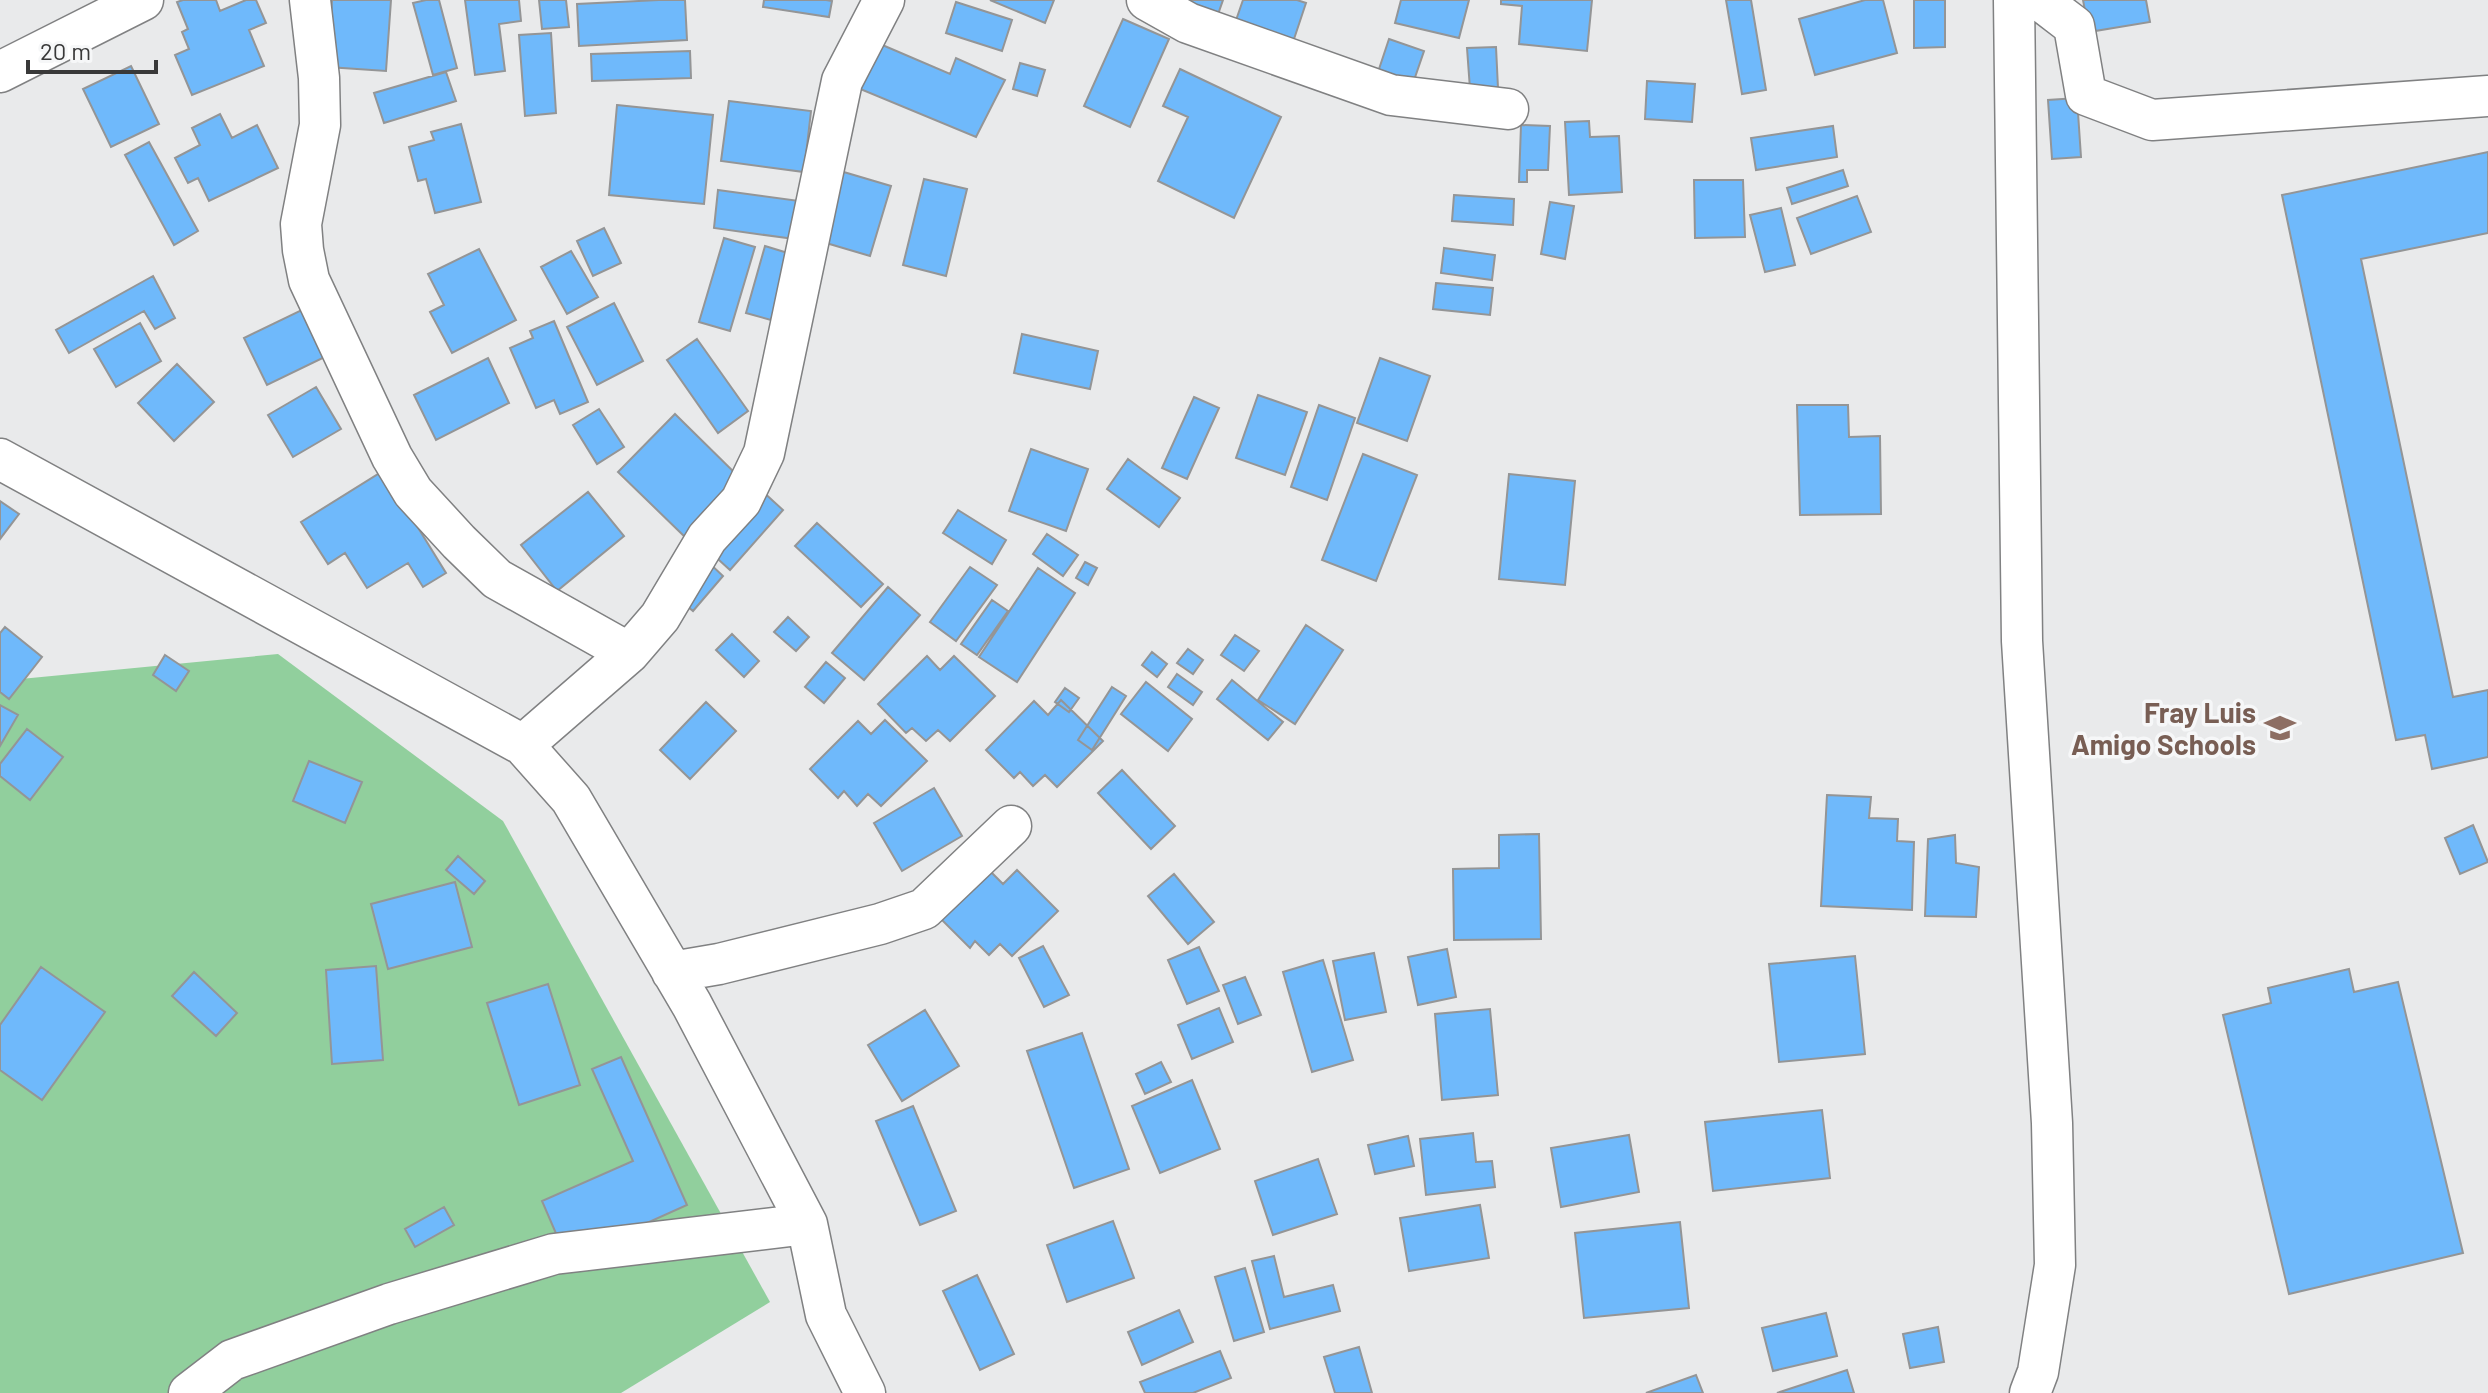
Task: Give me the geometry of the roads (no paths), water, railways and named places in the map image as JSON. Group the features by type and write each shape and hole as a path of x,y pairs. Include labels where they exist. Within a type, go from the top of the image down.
{"street":[{"path":"0,72 143,0"},
{"path":"310,0 319,78 320,125 301,224 303,250 309,280 385,443 413,492 497,579 629,653"},
{"path":"523,745 629,653 660,617 707,538 741,501 764,453 842,81 884,0"},
{"path":"1147,0 1188,23 1391,95 1508,109"},
{"path":"2014,0 2022,641 2052,1123 2055,1265 2038,1372 2030,1393"},
{"path":"2040,0 2074,26 2086,95 2152,120 2488,96"},
{"path":"0,459 523,745 571,799 672,972 807,1224 826,1315 865,1393"},
{"path":"672,972 719,964 880,924 924,909 1011,826"},
{"path":"189,1393 232,1360 389,1304 554,1254 807,1224"},
{"path":"826,1315 858,1329 891,1393"}],"place":[{"name":"Fray Luis Amigo Schools","path":"2280,728"}]}
